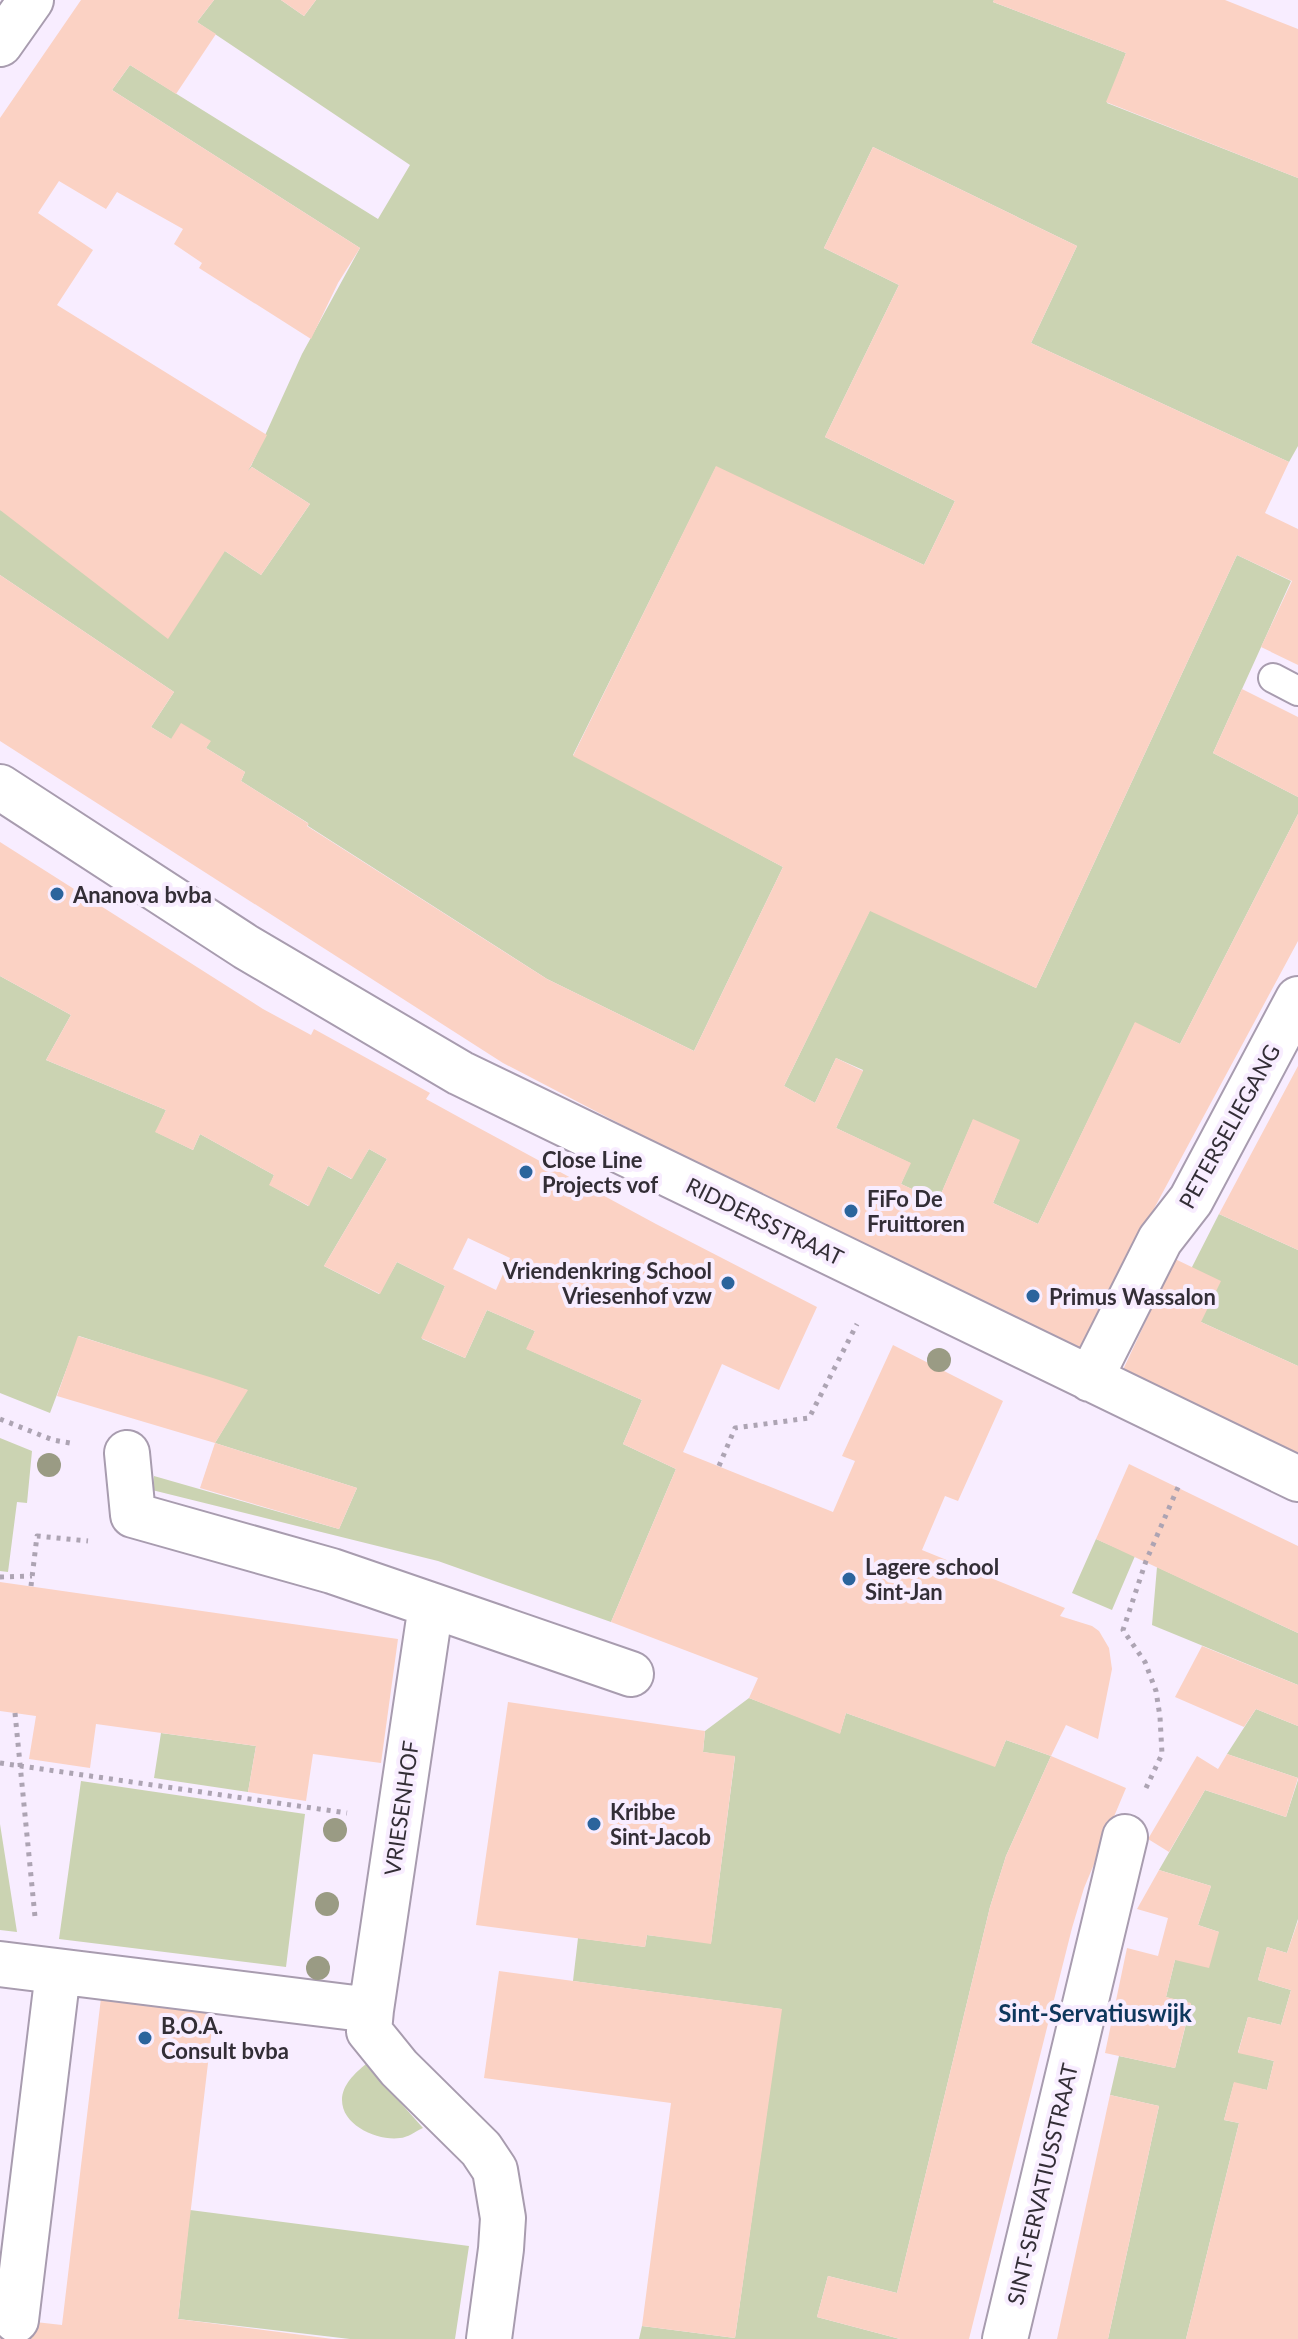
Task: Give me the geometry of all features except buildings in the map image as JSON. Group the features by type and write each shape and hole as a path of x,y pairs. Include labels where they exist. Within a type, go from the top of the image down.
{"street":[{"path":"0,44 31,0"},
{"name":"RIDDERSSTRAAT","path":"0,787 246,947 460,1073 1298,1479"},
{"name":"PETERSELIEGANG","path":"1090,1379 1160,1240 1191,1200 1298,999"},
{"path":"127,1453 133,1515 332,1571 631,1674"},
{"name":"VRIESENHOF","path":"431,1605 369,2031 399,2068 481,2149 495,2170 503,2218 489,2339"},
{"name":"SINT-SERVATIUSSTRAAT","path":"1005,2339 1125,1837"},
{"path":"16,2320 33,1969 371,2010"}],"path":[{"path":"719,1466 735,1428 809,1418 857,1323"},
{"path":"0,1419 53,1440"},
{"path":"1125,1837 1162,1754 1156,1691 1145,1662 1123,1630 1146,1561 1179,1485"},
{"path":"31,1586 37,1536 117,1543 133,1515"},
{"path":"0,1577 32,1576"},
{"path":"15,1713 33,1969"},
{"path":"0,1763 357,1815"}],"green space":[{"path":"214,0 281,0 304,16 316,0 994,0 1126,53 1107,103 1298,178 1298,446 1289,462 1031,343 1077,246 873,147 824,248 899,285 825,437 955,501 924,565 716,467 573,755 783,867 694,1051 547,979 308,826 308,823 241,781 245,772 206,748 210,741 171,739 151,727 174,692 0,575 0,510 225,551 261,575 310,504 252,467 238,482 251,466 302,354 360,248 112,90 130,65 378,219 410,165 197,22"},
{"path":"1237,555 1291,581 1213,753 1298,797 1298,814 1180,1044 1135,1023 1038,1224 993,1203 1019,1140 973,1120 938,1201 901,1184 910,1163 836,1128 863,1070 836,1058 815,1103 784,1086 870,910 1036,988"},
{"path":"0,976 71,1015 46,1060 166,1110 156,1132 193,1150 200,1134 274,1175 270,1185 308,1206 328,1166 351,1179 369,1149 387,1159 324,1266 379,1294 397,1262 445,1286 422,1339 465,1358 487,1310 535,1331 527,1349 642,1400 623,1444 676,1469 611,1622 438,1561 152,1490 154,1476 339,1529 357,1488 215,1443 247,1390 79,1336 50,1413 0,1393"},
{"path":"1219,1214 1298,1250 1298,1366 1201,1322 1192,1267"},
{"path":"0,1438 32,1451 27,1503 17,1502 8,1572 0,1571"},
{"path":"1096,1539 1135,1556 1112,1610 1072,1593"},
{"path":"1157,1567 1298,1633 1298,1685 1152,1625"},
{"path":"749,1698 840,1733 846,1713 995,1766 1006,1740 1051,1756 1006,1856 990,1907 897,2293 828,2276 817,2317 900,2339 639,2339 642,2326 735,2338 781,2009 573,1981 578,1938 645,1947 647,1935 711,1943 735,1757 703,1752 705,1731"},
{"path":"1256,1709 1298,1726 1298,1778 1227,1754"},
{"path":"161,1733 256,1746 248,1792 154,1778"},
{"path":"1298,1780 1298,1919 1287,1953 1267,1947 1258,1980 1291,1990 1281,2025 1248,2017 1238,2052 1274,2061 1267,2090 1234,2083 1224,2120 1239,2123 1186,2339 1108,2339 1159,2106 1110,2095 1119,2056 1175,2068 1191,2004 1166,1997 1175,1960 1219,1932 1198,1925 1211,1886 1159,1870 1205,1790 1286,1817"},
{"path":"81,1781 305,1814 286,1967 59,1939"},
{"path":"0,1824 17,1932 0,1930"},
{"path":"366,2064 423,2128 403,2138 382,2137 363,2130 348,2117 342,2100 344,2089"},
{"path":"190,2210 469,2246 455,2339 350,2339 178,2319"}],"place":[{"name":"Ananova bvba","path":"57,894"},
{"name":"Close Line Projects vof","path":"526,1172"},
{"name":"FiFo De Fruittoren","path":"851,1211"},
{"name":"Vriendenkring School Vriesenhof vzw","path":"728,1283"},
{"name":"Primus Wassalon","path":"1033,1296"},
{"name":"Lagere school Sint-Jan","path":"849,1579"},
{"name":"Kribbe Sint-Jacob","path":"594,1824"},
{"name":"B.O.A. Consult bvba","path":"145,2038"}],"district":[{"name":"Sint-Servatiuswijk","path":"1095,2012"}]}
